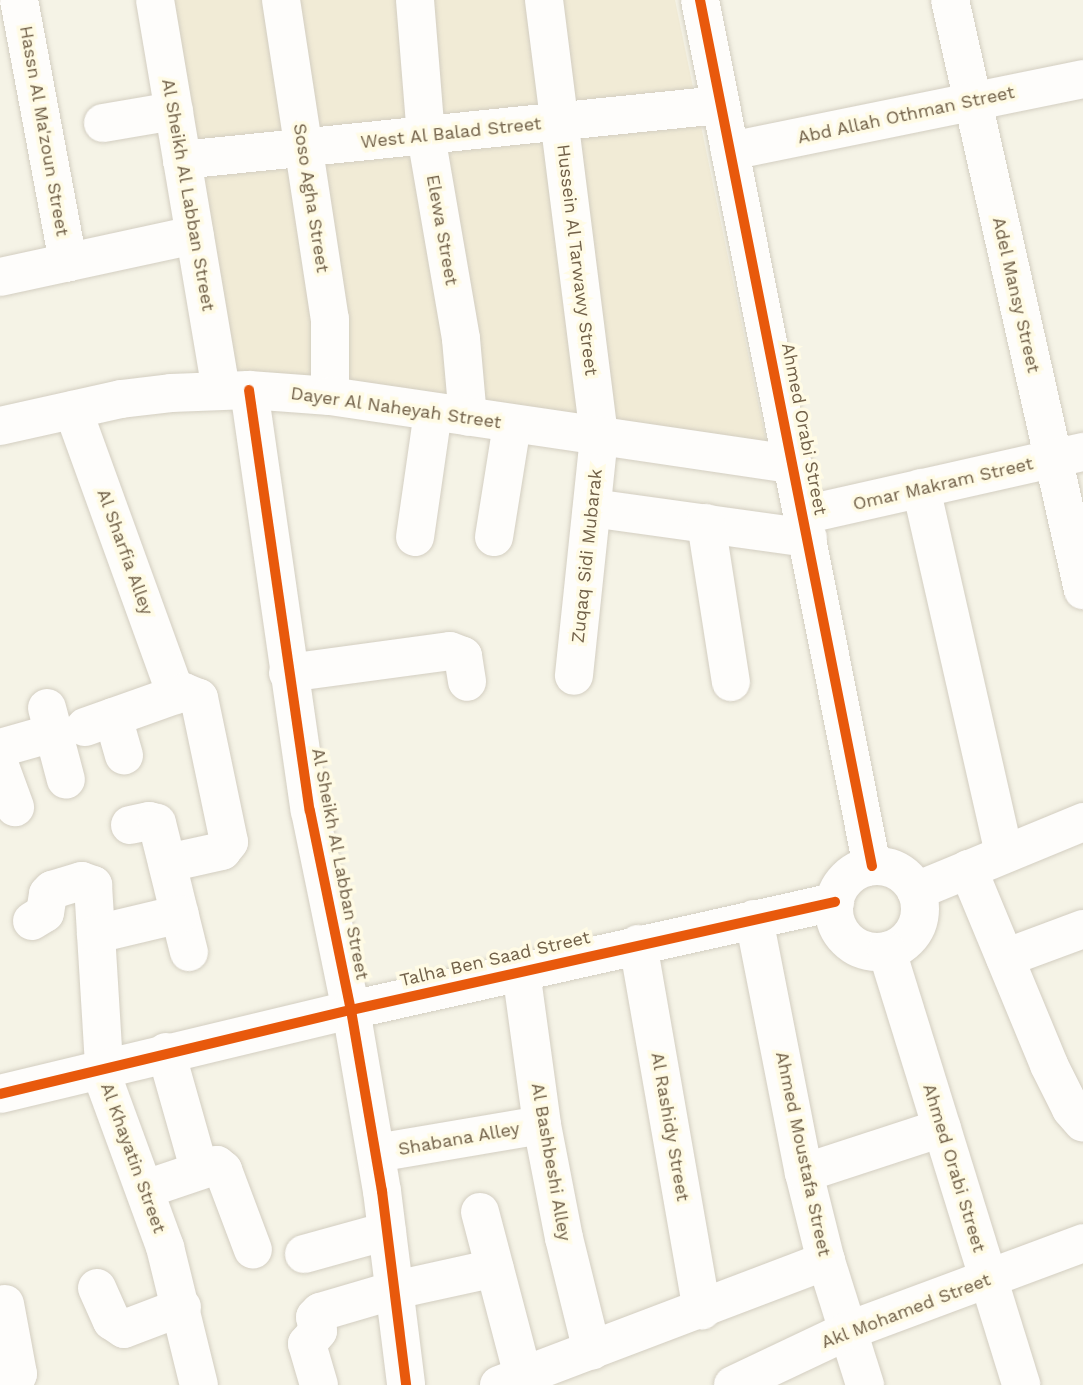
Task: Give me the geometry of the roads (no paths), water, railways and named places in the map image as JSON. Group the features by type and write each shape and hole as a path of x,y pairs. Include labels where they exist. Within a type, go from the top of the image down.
{"street":[{"name":"Hassn Al Ma'zoun Street","path":"19,0 68,262"},
{"name":"Al Sheikh Al Labban Street","path":"155,0 195,235 235,390 288,673 310,811 351,1010 376,1153 396,1290 406,1385"},
{"name":"Soso Agha Street","path":"281,0 330,319 330,396"},
{"name":"Elewa Street","path":"415,0 426,136 461,339 451,414 415,537"},
{"name":"Hussein Al Tarwawy Street","path":"544,0 599,437"},
{"name":"Ahmed Orabi Street","path":"699,0 872,866"},
{"name":"Adel Mansy Street","path":"950,0 973,102 1068,456 1083,590"},
{"name":"Abd Allah Othman Street","path":"730,151 1083,79"},
{"name":"West Al Balad Street","path":"182,160 720,105"},
{"path":"103,123 174,111"},
{"path":"0,277 195,235"},
{"name":"Dayer Al Naheyah Street","path":"0,426 171,393 235,390 330,396 793,464"},
{"name":"Al Sharfia Alley","path":"73,410 176,695"},
{"path":"494,537 512,424"},
{"name":"Zuqaq Sidi Mubarak","path":"574,676 599,437"},
{"name":"Omar Makram Street","path":"806,526 921,488 1068,456"},
{"path":"921,488 1004,853"},
{"path":"592,508 706,523 806,526"},
{"path":"706,523 731,682"},
{"path":"288,673 450,651 463,656 467,682"},
{"path":"0,748 74,721 192,693 203,705 229,842 222,851 167,863"},
{"path":"74,721 124,755"},
{"path":"66,780 74,721"},
{"path":"0,766 15,807"},
{"path":"130,825 149,821 157,823 189,952"},
{"path":"916,891 1083,822"},
{"path":"872,866 898,871 916,891 919,916 916,928 909,938 887,951 871,952 855,946 842,935 835,919 835,902 847,878 872,866"},
{"path":"968,869 1049,1065 1071,1109 1083,1123"},
{"name":"Al Khayatin Street","path":"32,921 45,913 46,900 52,890 88,881 93,885 102,1069 110,1098 146,1189 182,1307 199,1385"},
{"name":"Talha Ben Saad Street","path":"0,1094 166,1052 638,944 835,902"},
{"path":"96,934 180,914"},
{"name":"Ahmed Moustafa Street","path":"754,919 804,1173 826,1261 865,1385"},
{"path":"1004,958 1083,929"},
{"name":"Al Rashidy Street","path":"638,944 702,1310"},
{"name":"Ahmed Orabi Street","path":"887,951 1021,1385"},
{"name":"Al Bashbeshi Alley","path":"521,971 542,1125 564,1238 592,1350"},
{"path":"166,1052 199,1169"},
{"name":"Shabana Alley","path":"376,1153 542,1125"},
{"path":"804,1173 942,1128"},
{"path":"146,1189 212,1164 223,1170 253,1250"},
{"path":"480,1212 495,1268 511,1380 826,1261"},
{"path":"303,1254 387,1231"},
{"name":"Akl Mohamed Street","path":"733,1385 847,1331 1083,1243"},
{"path":"319,1385 307,1346 318,1331 317,1314 396,1290 495,1268"},
{"path":"97,1288 112,1321 124,1329 182,1307"},
{"path":"5,1304 18,1374 13,1385"}]}
